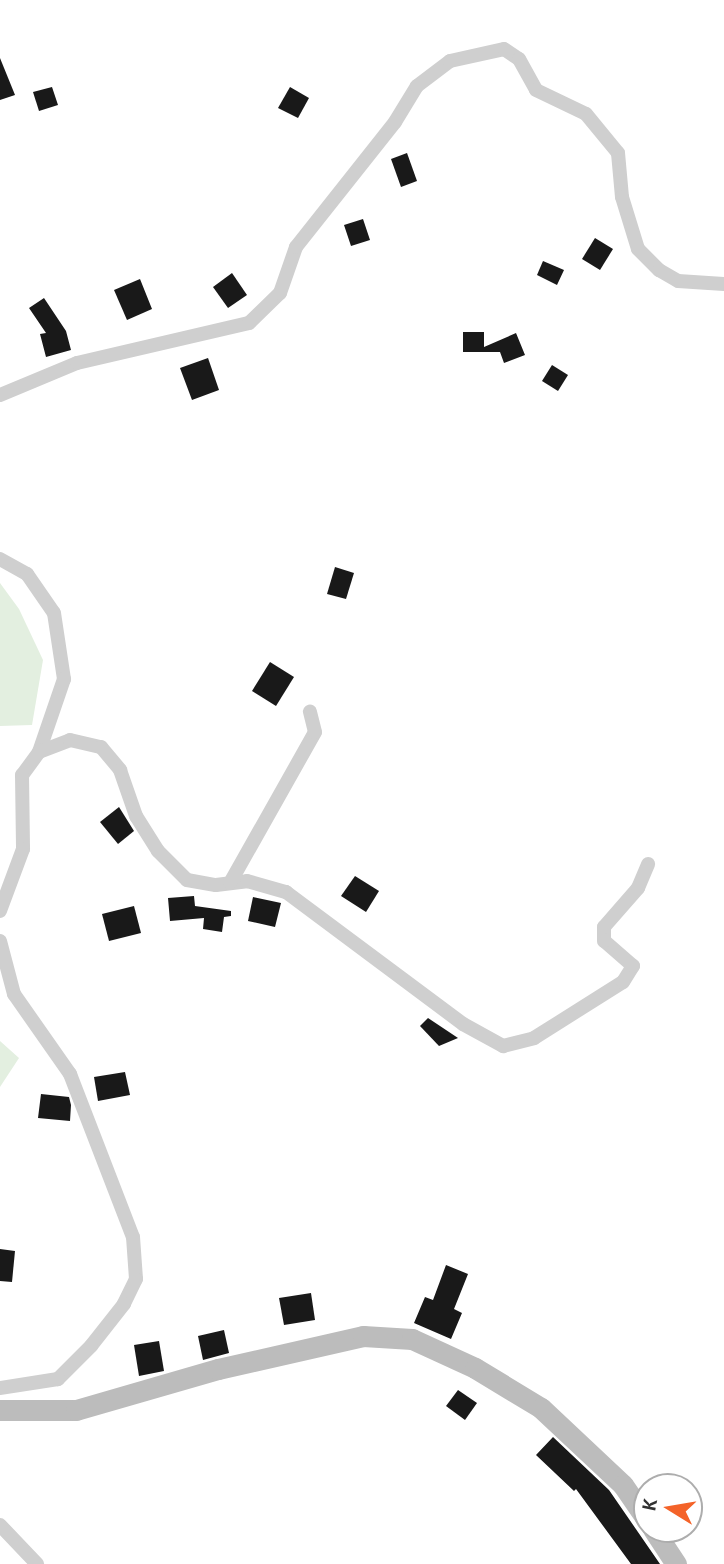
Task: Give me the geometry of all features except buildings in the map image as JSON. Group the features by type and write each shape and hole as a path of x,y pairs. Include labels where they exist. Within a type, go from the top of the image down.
{"street":[{"path":"0,394 77,363 249,323 280,293 296,247 395,122 417,86 450,61 504,49 519,59 536,90 586,114 618,153 622,197 638,249 659,270 678,281 724,284"},
{"path":"0,559 27,573 54,613 64,679 39,752 22,775 23,849 0,911"},
{"path":"230,883 315,732 310,712"},
{"path":"39,752 70,740 101,747 120,770 136,817 158,851 187,880 216,885 247,881 286,892 463,1024 503,1046 534,1038 623,982 633,966 604,941 604,927 638,888 648,864"},
{"path":"0,941 14,994 70,1074 133,1237 136,1279 124,1304 92,1346 58,1379 0,1388"},
{"path":"0,1410 76,1410 218,1369 363,1336 412,1339 475,1368 541,1408 623,1485 633,1500"},
{"path":"0,1525 37,1564"},
{"path":"662,1543 676,1564"}],"green space":[{"path":"0,583 19,609 43,660 32,725 0,726"},
{"path":"0,1041 19,1058 0,1087"}]}
